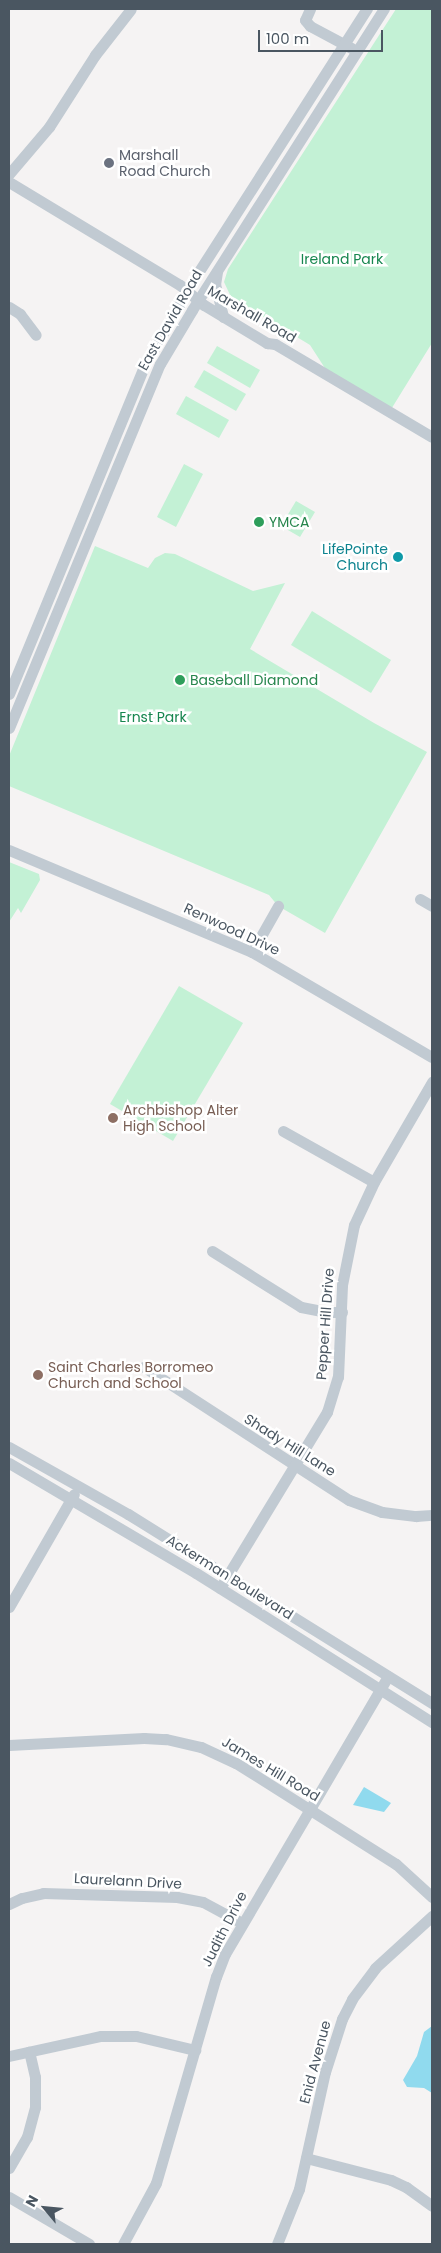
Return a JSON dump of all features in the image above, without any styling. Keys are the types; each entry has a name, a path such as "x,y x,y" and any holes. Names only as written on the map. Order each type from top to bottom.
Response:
{"street":[{"path":"9,174 49,127 95,55 131,9"},
{"path":"310,9 305,20 310,26 357,52"},
{"name":"East David Road","path":"9,694 136,384 156,344 187,291 367,9"},
{"name":"East David Road","path":"9,728 148,390 173,340 384,9"},
{"name":"Marshall Road","path":"9,182 187,291 198,300 267,343 275,344 432,437"},
{"path":"218,268 215,284 223,316"},
{"path":"9,307 20,314 36,335"},
{"path":"46,604 58,610"},
{"name":"Renwood Drive","path":"9,850 252,952 432,1057"},
{"path":"420,899 432,906"},
{"path":"252,952 278,906"},
{"name":"Pepper Hill Drive","path":"220,1588 320,1427 334,1395 340,1367 342,1285 349,1243 362,1205 432,1082"},
{"path":"283,1130 374,1182"},
{"path":"212,1251 301,1307 326,1312 342,1312"},
{"name":"Shady Hill Lane","path":"144,1368 295,1466 365,1507 400,1515 432,1515"},
{"name":"Ackerman Boulevard","path":"9,1447 128,1514 432,1703"},
{"name":"Ackerman Boulevard","path":"9,1463 220,1588 432,1722"},
{"path":"9,1607 78,1486"},
{"name":"Judith Drive","path":"123,2244 156,2183 216,1977 228,1948 388,1676"},
{"name":"James Hill Road","path":"9,1745 144,1738 182,1742 201,1747 236,1762 396,1864 432,1897"},
{"name":"Laurelann Drive","path":"9,1904 22,1898 43,1893 177,1897 202,1902 242,1923"},
{"name":"Enid Avenue","path":"277,2244 290,2216 306,2158 332,2043 352,1999 375,1968 390,1952 432,1916"},
{"path":"9,2056 81,2039 119,2035 156,2040 195,2050"},
{"path":"9,2168 27,2137 35,2107 35,2077 29,2052"},
{"path":"306,2158 391,2180 432,2206"},
{"path":"9,2196 89,2244"}],"green space":[{"name":"Ireland Park","path":"396,9 432,9 432,343 390,411 330,376 310,345 231,297 224,282 228,269"},
{"path":"217,346 260,370 250,388 207,363"},
{"path":"204,370 246,394 236,411 194,387"},
{"path":"186,396 229,420 219,438 176,414"},
{"path":"184,464 203,474 176,527 157,517"},
{"path":"296,501 315,512 300,537 281,526"},
{"name":"Ernst Park","path":"95,546 148,568 155,558 165,553 175,554 253,591 285,583 250,649 374,723 427,752 325,933 278,906 269,895 9,786 9,756"},
{"path":"312,611 391,660 371,693 291,645"},
{"path":"9,862 39,874 40,880 21,913 18,908 9,922"},
{"path":"179,986 243,1023 173,1141 110,1104"}],"water":[{"path":"364,1787 391,1803 384,1812 353,1805"},
{"path":"432,2026 432,2093 424,2088 407,2087 403,2080 417,2056 424,2032"}],"place":[{"name":"Marshall Road Church","path":"109,163"},
{"name":"YMCA","path":"259,522"},
{"name":"LifePointe Church","path":"398,557"},
{"name":"Baseball Diamond","path":"180,680"},
{"name":"Archbishop Alter High School","path":"113,1118"},
{"name":"Saint Charles Borromeo Church and School","path":"38,1375"}]}
